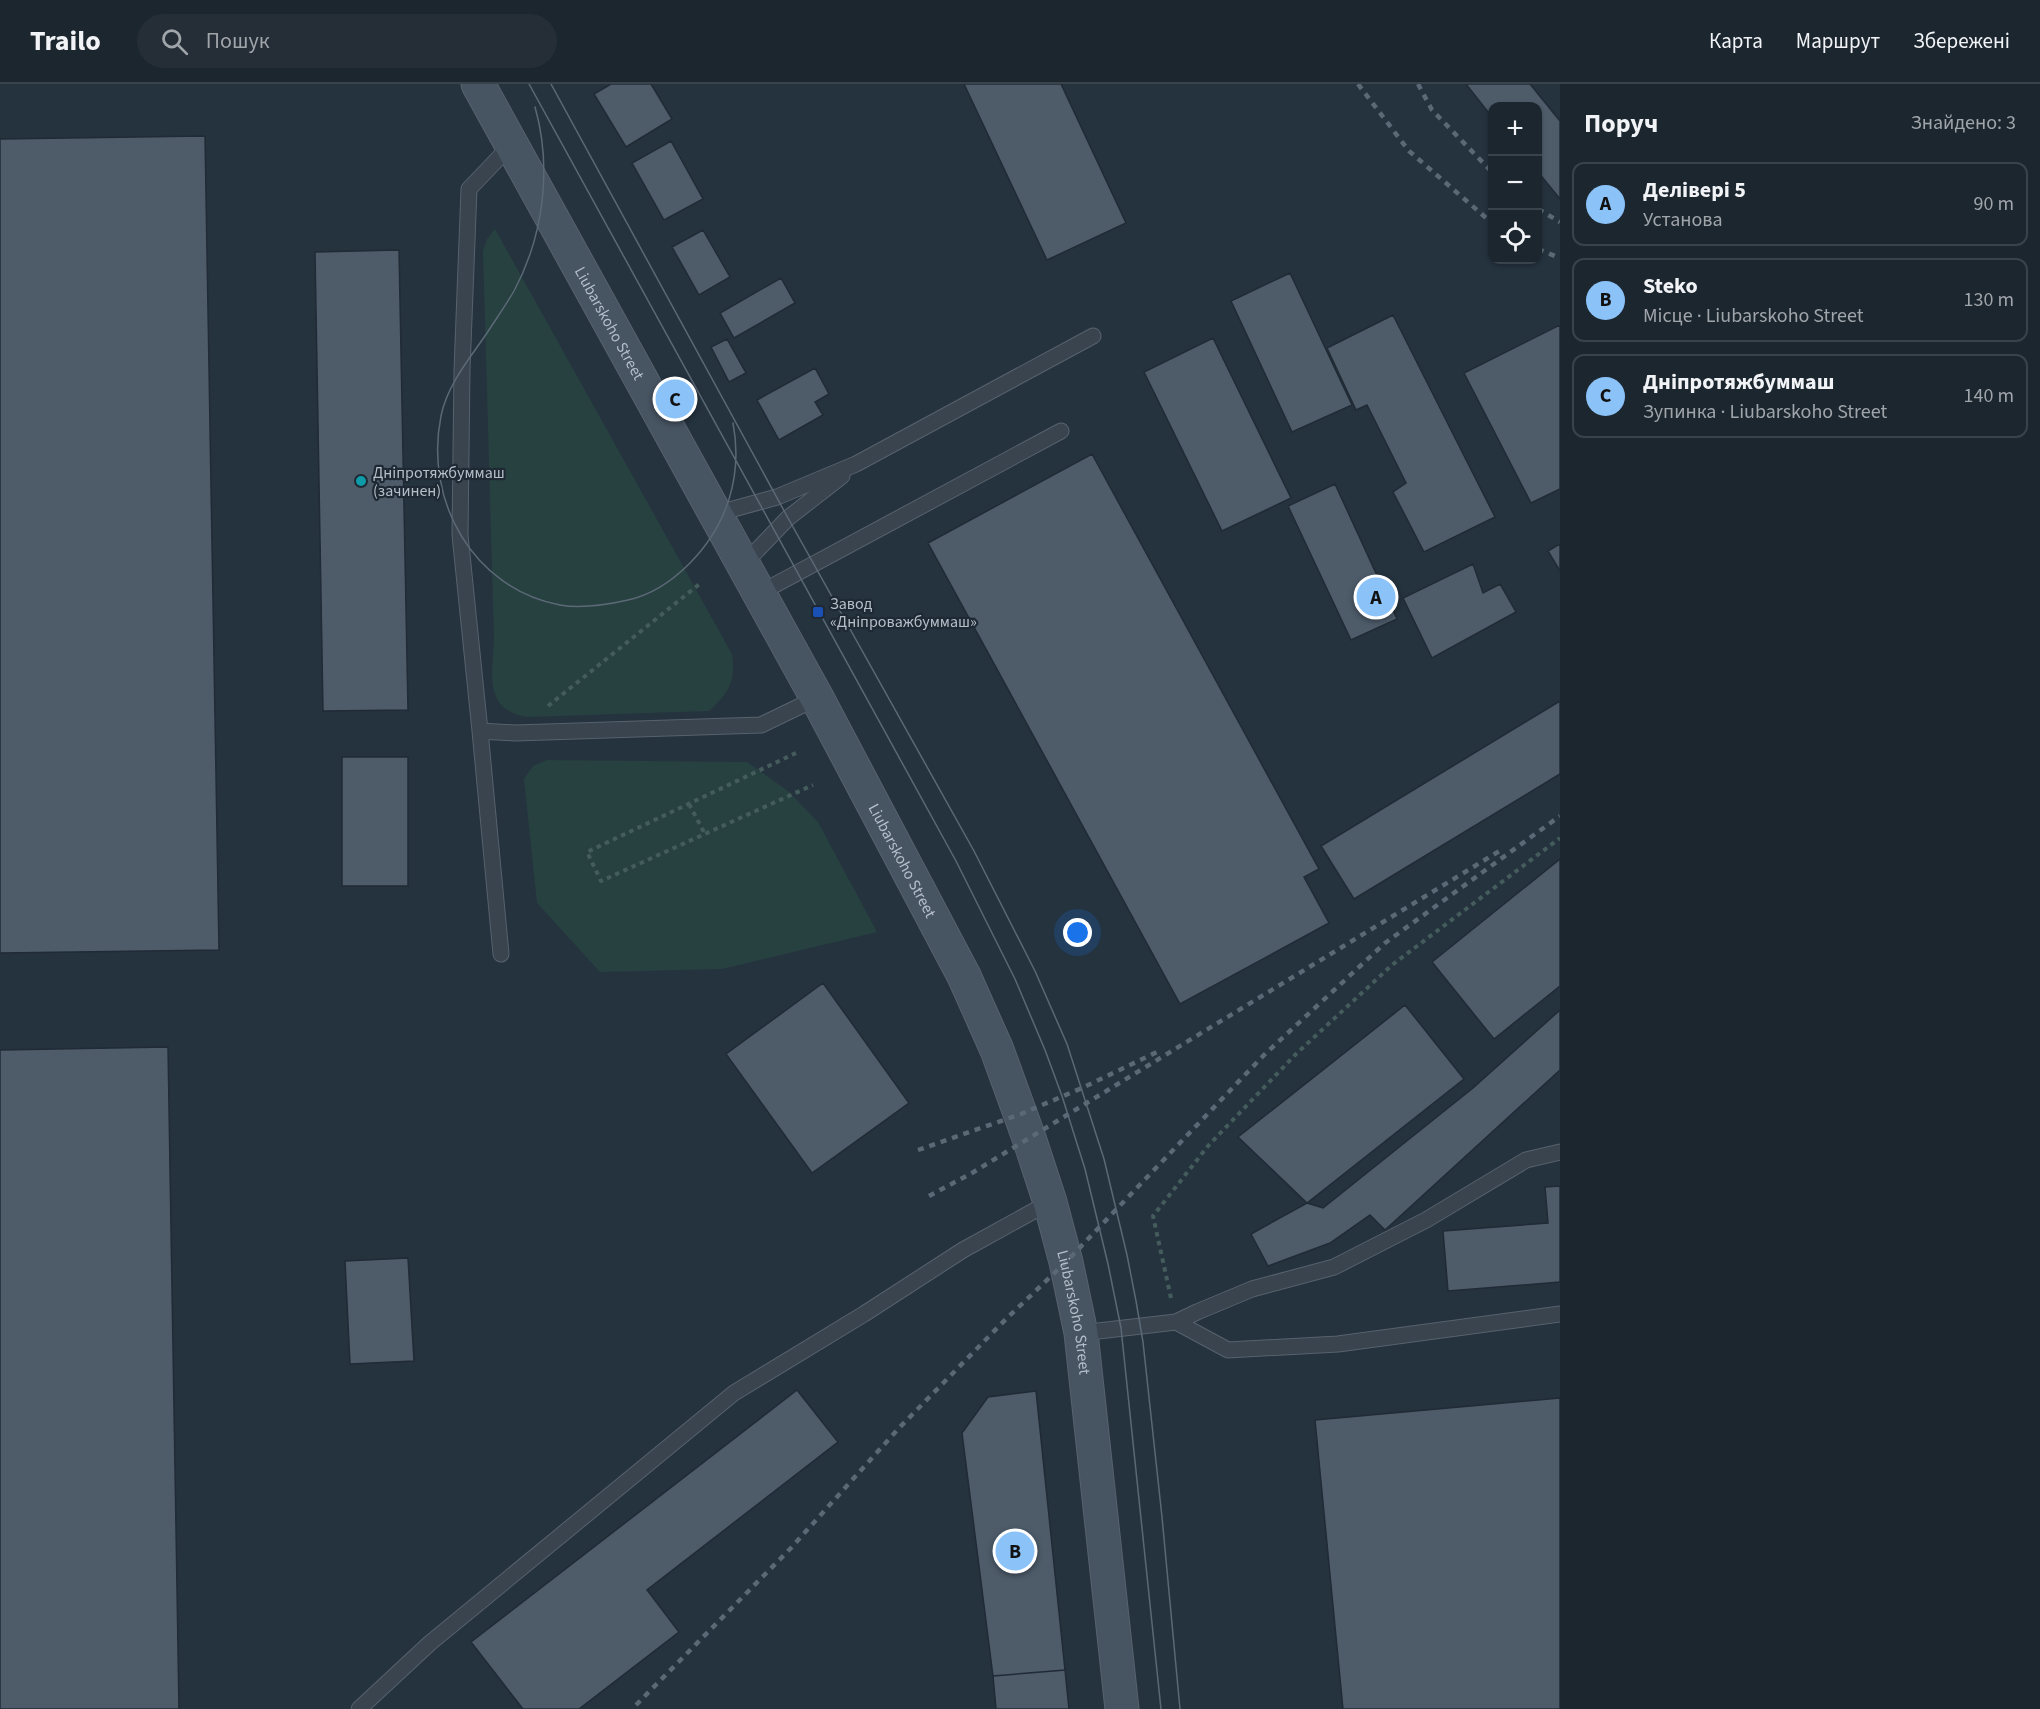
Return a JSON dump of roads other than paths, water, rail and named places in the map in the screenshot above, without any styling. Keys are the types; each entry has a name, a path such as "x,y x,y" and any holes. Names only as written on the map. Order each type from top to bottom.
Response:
{"main road":[{"name":"Liubarskoho Street","path":"478,84 742,566 817,698 964,976 1001,1061 1050,1202 1081,1333 1122,1709"}],"lane":[{"path":"501,954 460,535 462,370 469,189 511,145"},
{"path":"715,514 777,496 856,465 1094,336"},
{"path":"758,594 1061,431"},
{"path":"742,566 788,518 856,465"},
{"path":"480,731 514,733 761,725 817,698"},
{"path":"1081,1333 1176,1322 1252,1289 1334,1267 1426,1220 1526,1160 1560,1152"},
{"path":"359,1709 430,1643 734,1393 864,1314 963,1250 1050,1202"},
{"path":"1176,1322 1228,1350 1338,1344 1560,1314"}],"tram line":[{"path":"529,84 956,861 1015,979 1045,1050 1085,1169 1121,1328 1161,1709"},
{"path":"551,84 788,518 974,851 1035,971 1067,1044 1104,1159 1127,1255 1143,1342 1180,1709"},
{"path":"535,107 543,153 544,177 538,224 532,247 514,291 448,393 441,416 438,448 440,479 448,508 461,536 479,560 502,580 529,595 560,605 594,606 645,595 668,582 689,564 702,549 722,517 729,499 736,462 733,423"}],"railway":[{"path":"1358,84 1409,151 1488,220"},
{"path":"1418,84 1432,110 1488,168"},
{"path":"1540,210 1560,222"},
{"path":"1542,251 1560,258"},
{"path":"636,1705 790,1549 899,1428 1006,1319 1066,1262 1264,1055 1385,943 1560,816"},
{"path":"929,1196 972,1173 1501,850"},
{"path":"918,1150 1021,1114 1157,1052"}],"place":[{"name":"Дніпротяжбуммаш","path":"675,399"},
{"name":"Дніпротяжбуммаш (зачинен)","path":"361,481"},
{"name":"Делівері 5","path":"1376,597"},
{"name":"Завод «Дніпроважбуммаш»","path":"818,612"},
{"name":"Steko","path":"1015,1551"}]}
